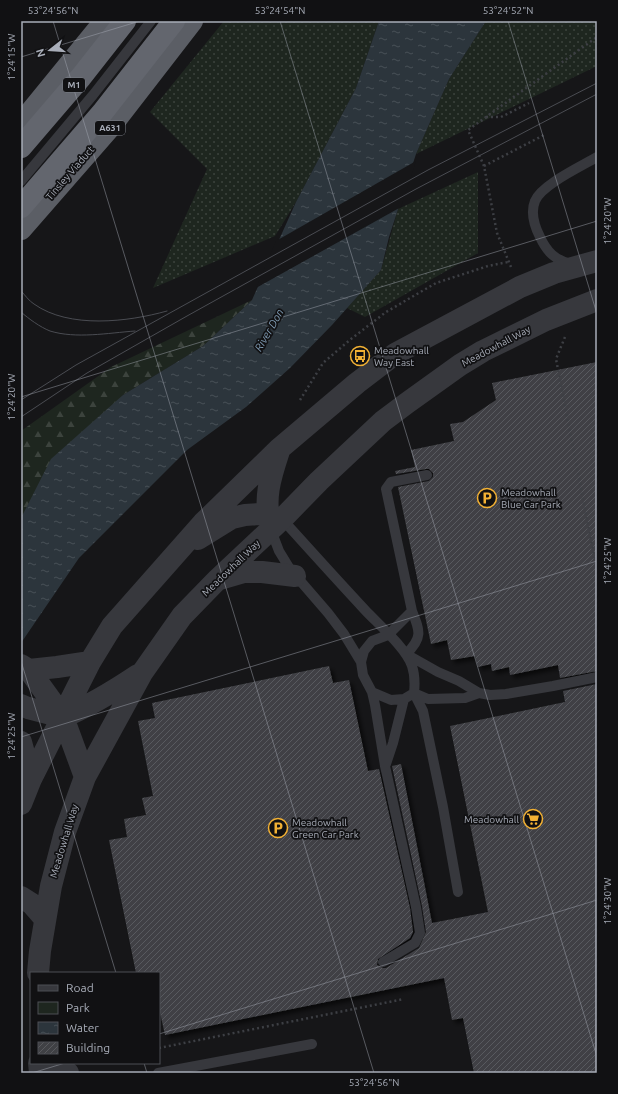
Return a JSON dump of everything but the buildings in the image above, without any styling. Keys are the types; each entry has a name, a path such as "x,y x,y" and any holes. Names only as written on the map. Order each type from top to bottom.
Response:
{"highway":[{"path":"21,124 105,21"},
{"name":"M1","path":"21,148 81,77 125,21"},
{"name":"Tinsley Viaduct","path":"21,207 102,113 174,21"},
{"name":"Tinsley Viaduct","path":"21,229 110,127 192,21"}],"street":[{"path":"21,804 31,779 90,662 112,626 203,523 279,449 357,383 396,354 520,287 554,273 592,262"},
{"name":"Meadowhall Way","path":"38,972 40,951 51,886 65,832 85,777 142,673 182,616 274,521 383,421 429,386 483,351 558,315 597,300"},
{"path":"274,521 268,485 279,449"},
{"path":"181,548 212,532 232,518 259,514 274,521"},
{"path":"218,579 244,572 262,572 295,576"},
{"path":"25,667 57,668 90,662"},
{"path":"25,667 62,717 85,777"},
{"path":"21,705 62,717 101,699 142,673"},
{"path":"21,742 31,779"},
{"path":"21,897 32,904 45,919"},
{"path":"56,1064 68,1073"}],"lane":[{"path":"21,180 94,95 151,21"},
{"path":"592,262 572,264 563,262 554,257 540,238 535,226 533,214 535,201 541,192 551,184 597,157"},
{"path":"406,654 415,645 419,634 417,622 412,610 386,489 391,482 427,475"},
{"path":"274,521 279,551 295,576 328,612 344,634 361,662 363,675 372,692 385,766 416,907 420,932 415,942 383,962"},
{"path":"274,521 318,560 406,654 412,666 415,679 414,693 423,710 443,807 458,892"},
{"path":"361,662 364,651 372,642 388,635 412,610"},
{"path":"406,654 479,693 490,695 506,694 597,677"},
{"path":"372,692 391,700 404,699 414,693"},
{"path":"414,693 428,699 465,698 479,693"},
{"path":"385,766 393,743 404,699"},
{"path":"158,1073 312,1044"}],"path":[{"path":"520,287 508,262 497,233 484,166 468,130 597,37"},
{"path":"486,117 500,117 529,103"},
{"path":"484,166 544,135"},
{"path":"558,315 566,333 556,359 597,571"},
{"path":"160,1048 404,999"}],"green space":[{"path":"224,21 379,21 356,88 296,202 275,236 153,288 207,169 150,112"},
{"path":"486,21 597,21 597,66 416,154 449,79"},
{"path":"478,172 478,253 365,317 347,308 381,270 398,209"},
{"path":"252,300 203,346 123,395 21,518 21,431 111,367"}],"water":[{"name":"River Don","path":"379,21 486,21 449,79 416,154 389,237 381,270 332,325 290,368 246,407 187,450 79,558 21,643 21,518 51,459 123,395 203,346 252,300 296,202 356,88"}],"pier":[{"path":"416,161 401,207 256,288 276,241"}],"tram line":[{"path":"21,400 76,365 428,170 597,83"},
{"path":"21,417 87,373 187,316 416,189 597,94"},
{"path":"21,291 32,303 48,312 81,320 117,320 152,315 167,311"},
{"path":"21,312 31,320 50,331 70,335 92,335 135,331"}],"place":[{"name":"Meadowhall Way East","path":"360,356"},
{"name":"Meadowhall Blue Car Park","path":"487,498"},
{"name":"Meadowhall","path":"533,819"},
{"name":"Meadowhall Green Car Park","path":"278,828"}]}
